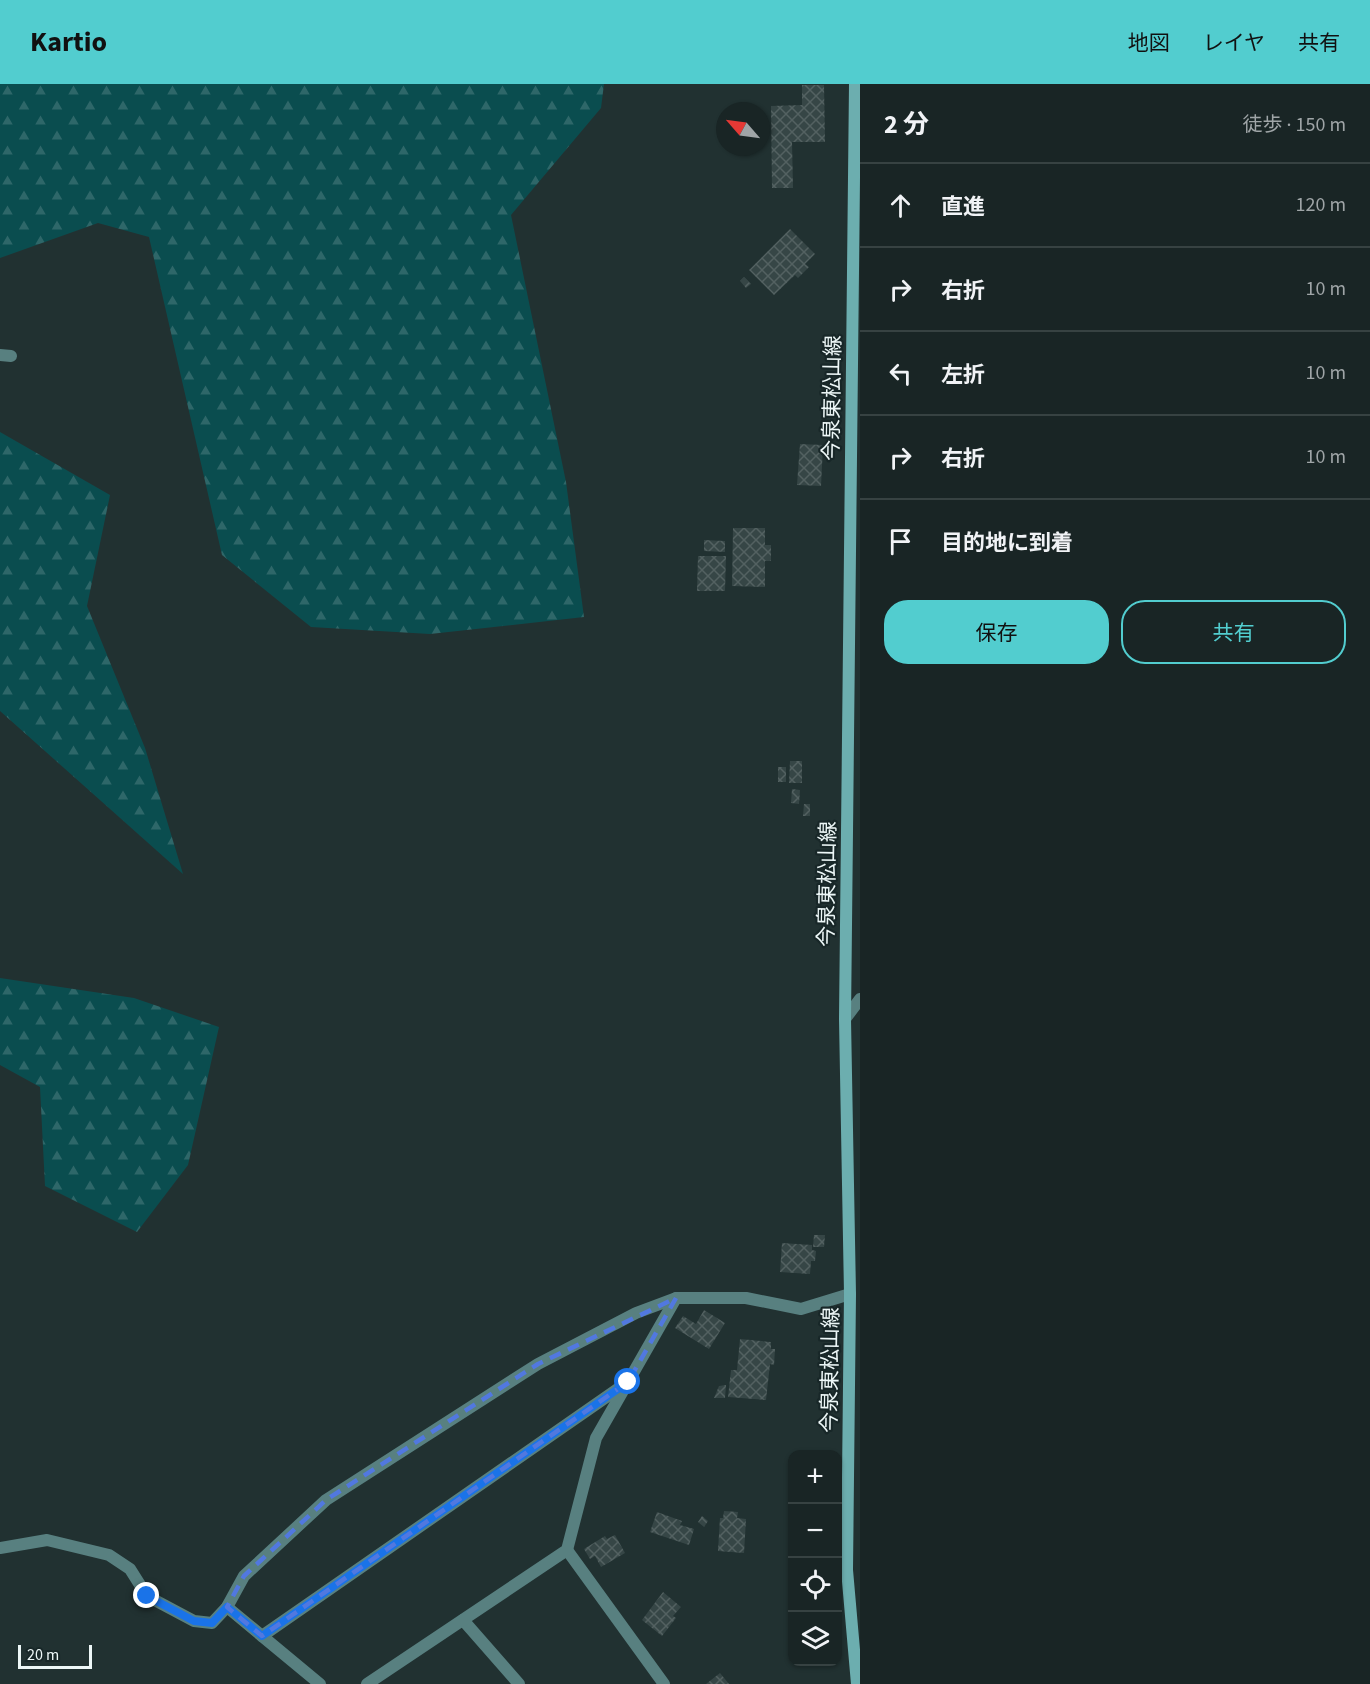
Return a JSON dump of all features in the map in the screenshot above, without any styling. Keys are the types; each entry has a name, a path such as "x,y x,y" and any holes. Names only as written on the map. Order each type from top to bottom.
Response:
{"main road":[{"name":"今泉東松山線","path":"855,84 845,1019 850,1294 847,1570 857,1684"}],"street":[{"path":"845,1019 860,999"},
{"path":"0,1548 47,1540 109,1555 130,1569 147,1596 194,1621 212,1623 227,1607 244,1576 326,1500 538,1364 636,1313 676,1298 746,1298 801,1309 850,1294"},
{"path":"367,1684 567,1550 597,1438 676,1298"},
{"path":"262,1636 628,1382"},
{"path":"567,1550 664,1684"},
{"path":"227,1607 320,1684"},
{"path":"463,1620 519,1684"}],"highlighted area":[{"path":"676,1298 628,1382 262,1636 227,1607 244,1576 326,1500 538,1364"}],"green space":[{"path":"0,84 604,84 601,108 511,215 566,482 584,617 430,634 311,627 222,555 149,237 98,223 0,258"},
{"path":"0,432 110,495 87,606 145,748 183,874 0,711"},
{"path":"0,978 134,998 219,1027 188,1165 137,1232 45,1186 40,1087 0,1065"}],"building":[{"path":"802,85 824,85 825,142 792,142 793,188 772,188 771,106 802,105"},
{"path":"790,229 815,254 805,264 809,267 798,278 795,275 774,295 749,270"},
{"path":"744,277 751,284 746,288 740,281"},
{"path":"800,444 823,445 821,486 797,485"},
{"path":"733,528 765,528 765,545 771,545 771,561 765,561 765,587 732,586"},
{"path":"704,540 725,541 725,552 704,551"},
{"path":"698,556 726,556 725,591 697,591"},
{"path":"790,761 802,761 802,783 789,783"},
{"path":"778,767 786,767 786,782 778,782"},
{"path":"792,789 800,790 799,804 791,803"},
{"path":"804,804 810,804 810,816 803,816"},
{"path":"814,1235 825,1235 824,1247 813,1247"},
{"path":"782,1243 812,1245 812,1250 816,1251 815,1261 811,1261 810,1274 780,1272"},
{"path":"704,1310 725,1323 709,1349 675,1328 683,1316 696,1324"},
{"path":"740,1339 771,1342 771,1349 775,1349 774,1365 770,1364 766,1400 728,1397 731,1370 737,1370"},
{"path":"726,1385 725,1398 714,1398 719,1386"},
{"path":"724,1511 738,1512 737,1518 746,1519 744,1553 718,1551 720,1518 723,1518"},
{"path":"657,1512 682,1521 680,1525 694,1529 689,1545 650,1532"},
{"path":"702,1516 708,1521 704,1527 698,1522"},
{"path":"615,1535 625,1553 601,1567 595,1556 590,1559 584,1549 605,1536 607,1539"},
{"path":"663,1592 681,1607 673,1616 676,1618 662,1636 642,1620"},
{"path":"720,1673 729,1684 706,1684"}],"route":[{"path":"147,1596 194,1621 212,1623 227,1607 262,1636 628,1382"}]}
